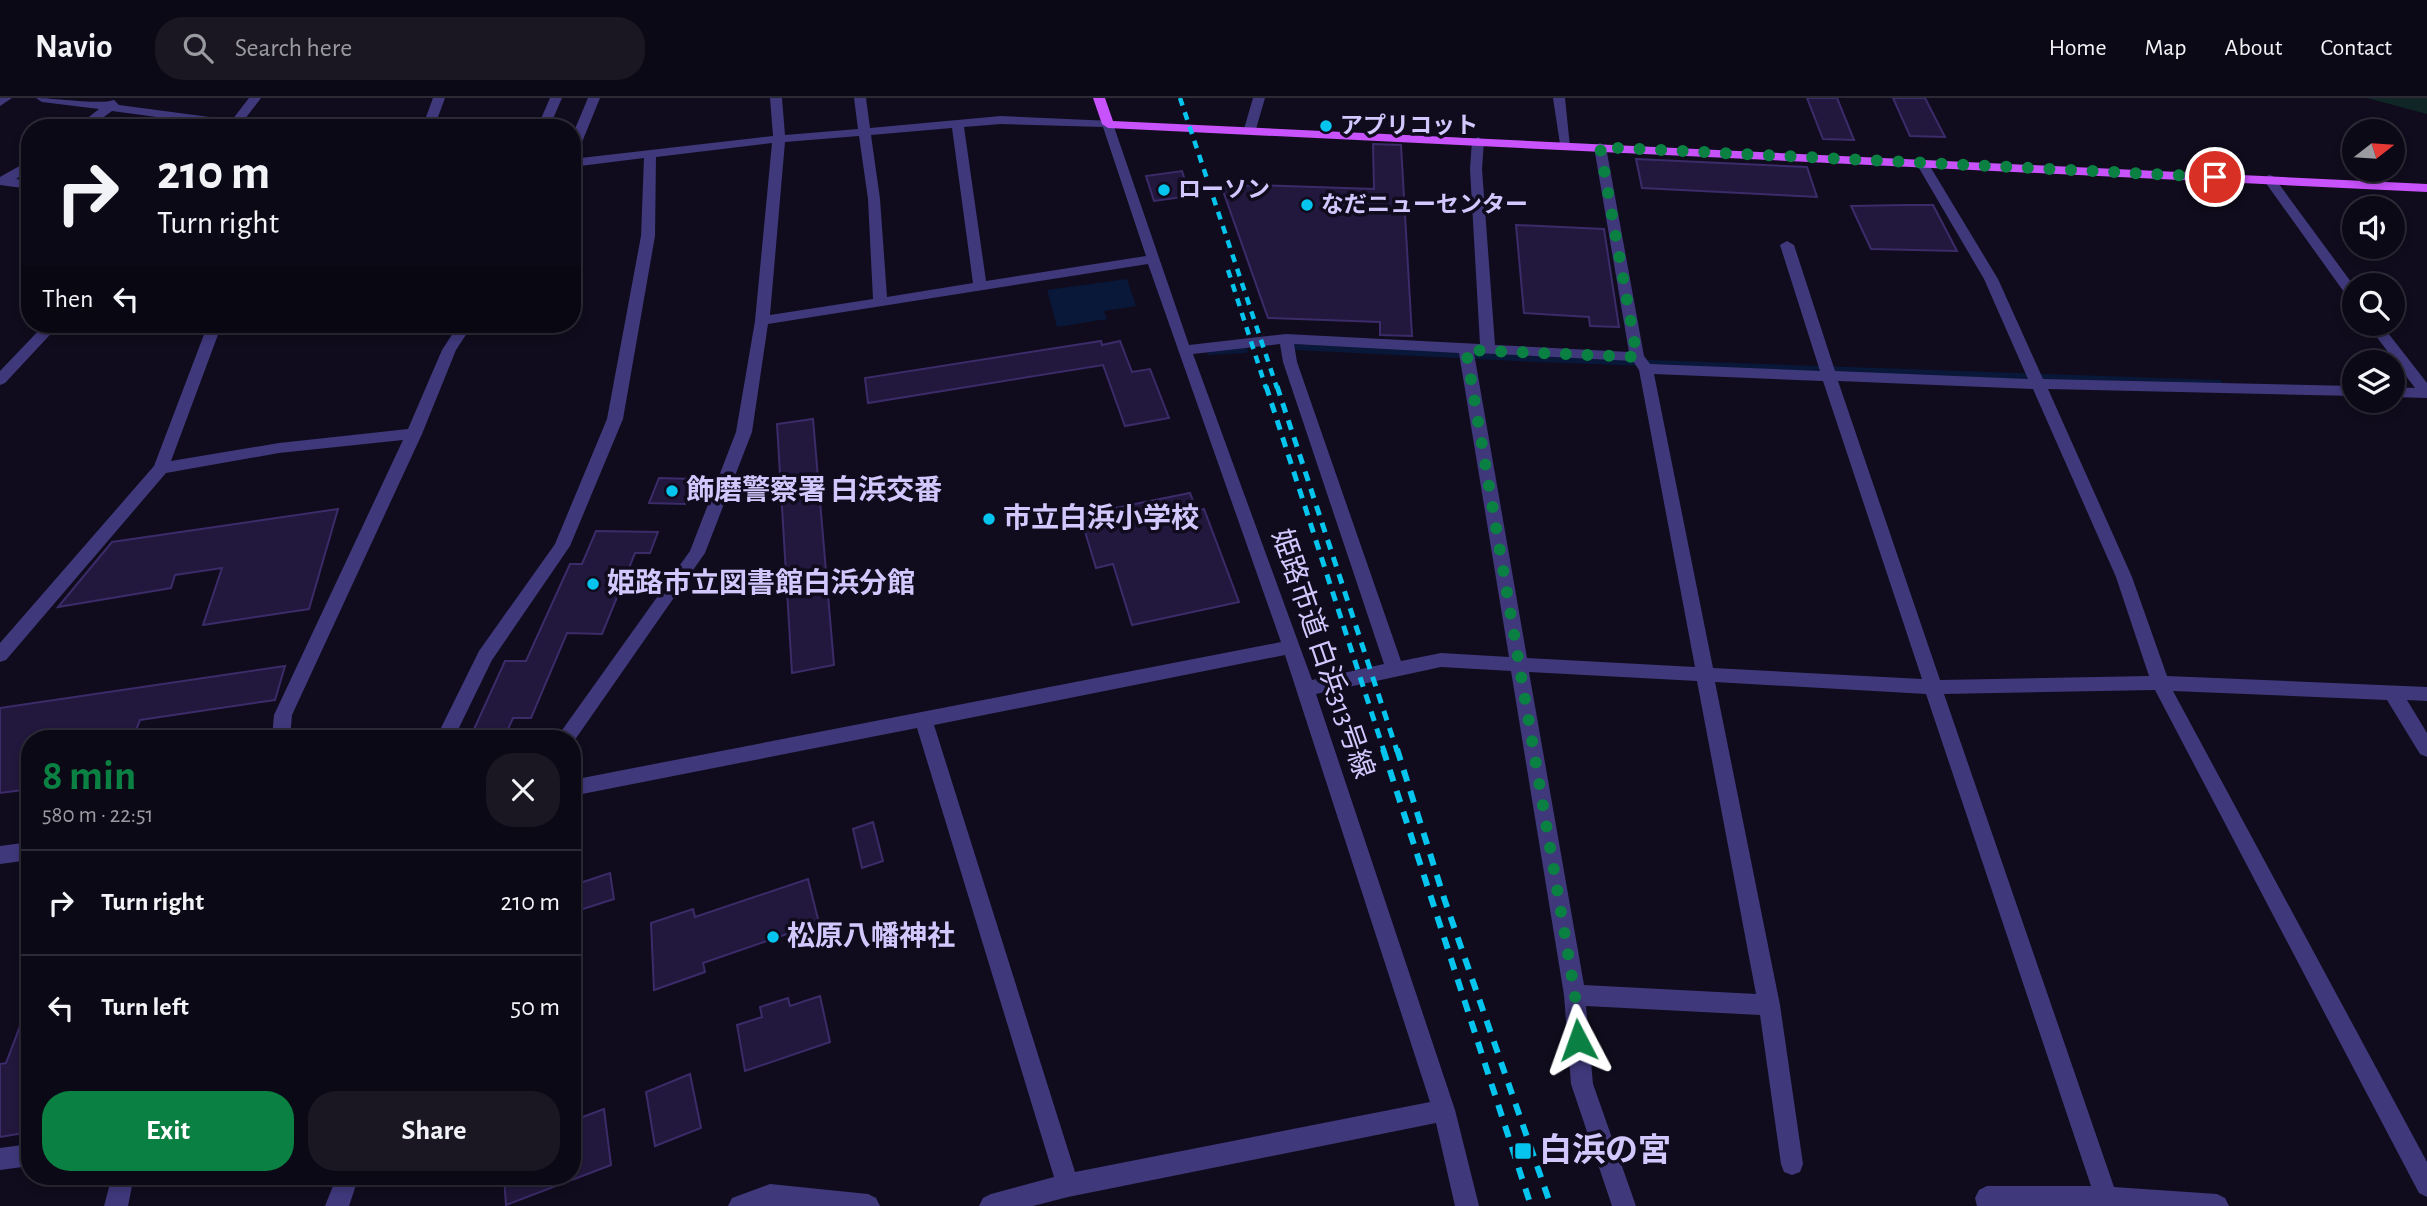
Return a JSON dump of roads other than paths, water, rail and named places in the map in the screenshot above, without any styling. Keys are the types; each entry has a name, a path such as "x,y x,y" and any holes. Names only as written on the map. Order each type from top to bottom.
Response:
{"main road":[{"path":"1099,98 1108,124 1566,144 2427,188"}],"street":[{"path":"0,102 6,98"},
{"path":"42,98 188,119"},
{"path":"93,119 122,98"},
{"path":"239,119 255,98"},
{"path":"431,119 439,98"},
{"path":"547,119 556,98"},
{"path":"581,130 594,98"},
{"path":"573,730 697,552 744,432 762,321 779,139 776,98"},
{"path":"860,98 874,199 880,300"},
{"path":"1250,129 1259,98"},
{"path":"1559,98 1566,144"},
{"path":"581,162 779,139 1001,120 1108,124"},
{"path":"958,124 980,284"},
{"name":"姫路市道 白浜313号線","path":"1108,124 1152,259 1306,689 1444,1110 1467,1206"},
{"path":"1478,141 1476,169 1488,351"},
{"path":"1600,147 1769,1005 1792,1164"},
{"path":"449,730 485,656 562,546 615,418 648,236 650,153"},
{"path":"1922,163 1991,279 2124,577 2160,683 2427,1185"},
{"path":"3,181 21,170"},
{"path":"2269,179 2342,279"},
{"path":"3,181 21,183"},
{"path":"1787,245 1832,376 1856,459 2106,1198"},
{"path":"762,321 980,284 1152,259"},
{"path":"0,380 44,333"},
{"path":"0,655 161,468 212,333"},
{"path":"282,730 283,715 414,434 449,350 460,333"},
{"path":"2383,336 2424,389"},
{"path":"1184,350 1286,339 1832,376 2036,384 2342,391"},
{"path":"1286,339 1290,362 1395,669"},
{"path":"1466,350 1575,995 1582,1084 1624,1206"},
{"path":"2405,391 2424,389"},
{"path":"161,468 279,448 414,434"},
{"path":"581,786 1292,647"},
{"path":"1306,689 1441,660 1934,687 2160,683 2427,694"},
{"path":"2392,692 2427,749"},
{"path":"923,719 1068,1185"},
{"path":"0,855 21,852"},
{"path":"1575,995 1769,1005"},
{"path":"991,1206 1068,1185 1444,1110"},
{"path":"0,1159 21,1156"},
{"path":"116,1206 121,1185"},
{"path":"337,1206 345,1185"},
{"path":"740,1206 770,1196 868,1206"},
{"path":"1989,1206 1987,1198 2106,1198 2217,1206"}],"water":[{"path":"1127,279 1136,306 1104,311 1107,319 1057,327 1047,290"}],"waterway":[{"path":"1295,347 1535,359 2219,383"},
{"path":"1210,352 1245,350"}],"railway":[{"path":"1180,98 1277,388"},
{"path":"1228,270 1266,388"},
{"path":"1266,386 1384,751"},
{"path":"1277,386 1397,751"},
{"path":"1383,749 1531,1206"},
{"path":"1397,749 1445,901 1551,1206"}],"place":[{"name":"アプリコット","path":"1326,126"},
{"name":"ローソン","path":"1164,190"},
{"name":"なだニューセンター","path":"1307,205"},
{"name":"飾磨警察署 白浜交番","path":"672,491"},
{"name":"市立白浜小学校","path":"989,519"},
{"name":"姫路市立図書館白浜分館","path":"593,584"},
{"name":"松原八幡神社","path":"773,937"},
{"name":"白浜の宮","path":"1523,1151"}]}
